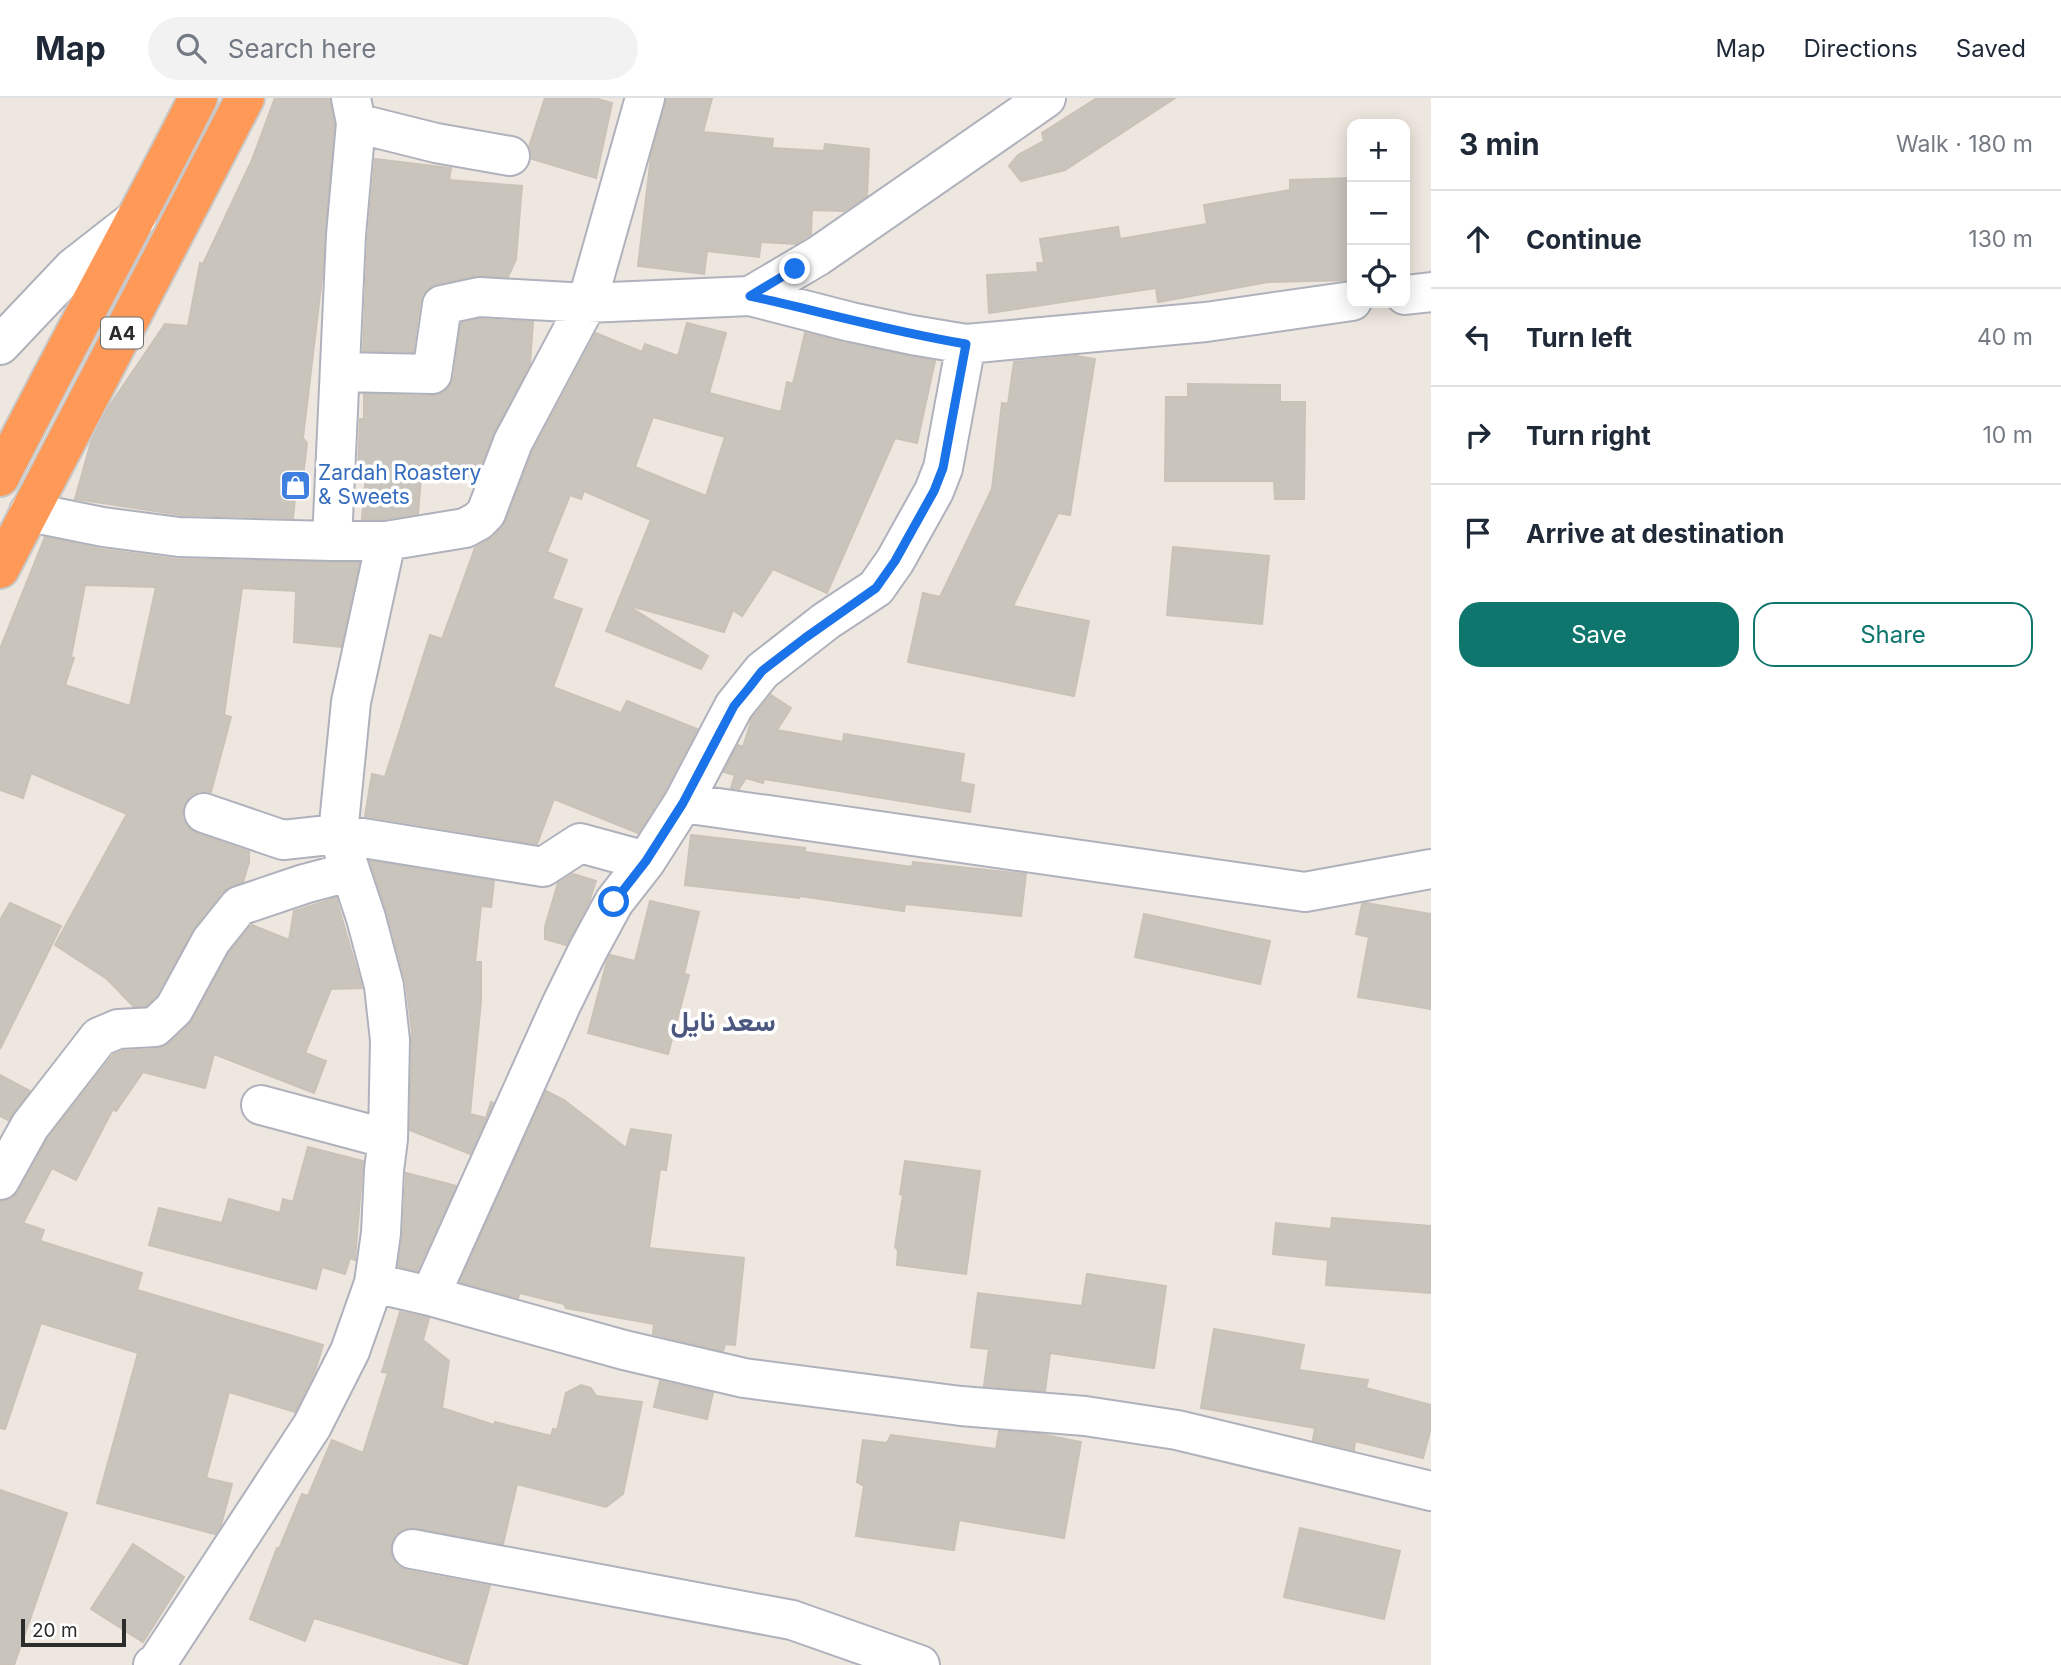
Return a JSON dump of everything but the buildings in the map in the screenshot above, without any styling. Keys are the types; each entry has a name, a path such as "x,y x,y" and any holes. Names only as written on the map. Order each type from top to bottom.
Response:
{"highway":[{"name":"A4","path":"0,477 60,357 137,218 198,98"},
{"name":"A4","path":"0,569 245,98"}],"street":[{"path":"29,512 103,527 179,537 255,541 386,541 465,528 478,521 486,513 513,442 587,303 645,98"},
{"path":"750,296 818,256 1046,98"},
{"path":"332,541 354,110 436,143 510,156"},
{"path":"0,345 73,268 137,218"},
{"path":"1410,294 1431,292"},
{"path":"340,372 432,374 442,305 478,298 587,303 750,296 863,324 966,344 1206,322 1347,302"},
{"path":"430,1296 561,1004 614,902 646,861 683,803 734,706 762,671 826,621 876,588 895,561 934,491 943,468 966,344"},
{"path":"156,1664 312,1426 350,1351 374,1283 381,1233 388,1139 390,1040 384,986 366,918 338,834 351,702 386,541"},
{"path":"683,803 1305,892 1431,869"},
{"path":"204,813 283,840 338,834 543,867 580,843 646,861"},
{"path":"0,1180 30,1126 99,1037 118,1029 155,1027 174,1009 211,941 239,906 349,872"},
{"path":"261,1105 388,1139"},
{"path":"374,1283 624,1350 744,1378 961,1406 1084,1416 1177,1430 1431,1491"},
{"path":"412,1549 792,1620 920,1665"}],"place":[{"name":"Zardah Roastery & Sweets","path":"295,485"}],"district":[{"name":"سعد نايل","path":"723,1021"}],"route":[{"path":"614,902 646,861 683,803 734,706 762,671 826,621 876,588 895,561 934,491 943,468 966,344 850,322 750,296 795,269"}]}
